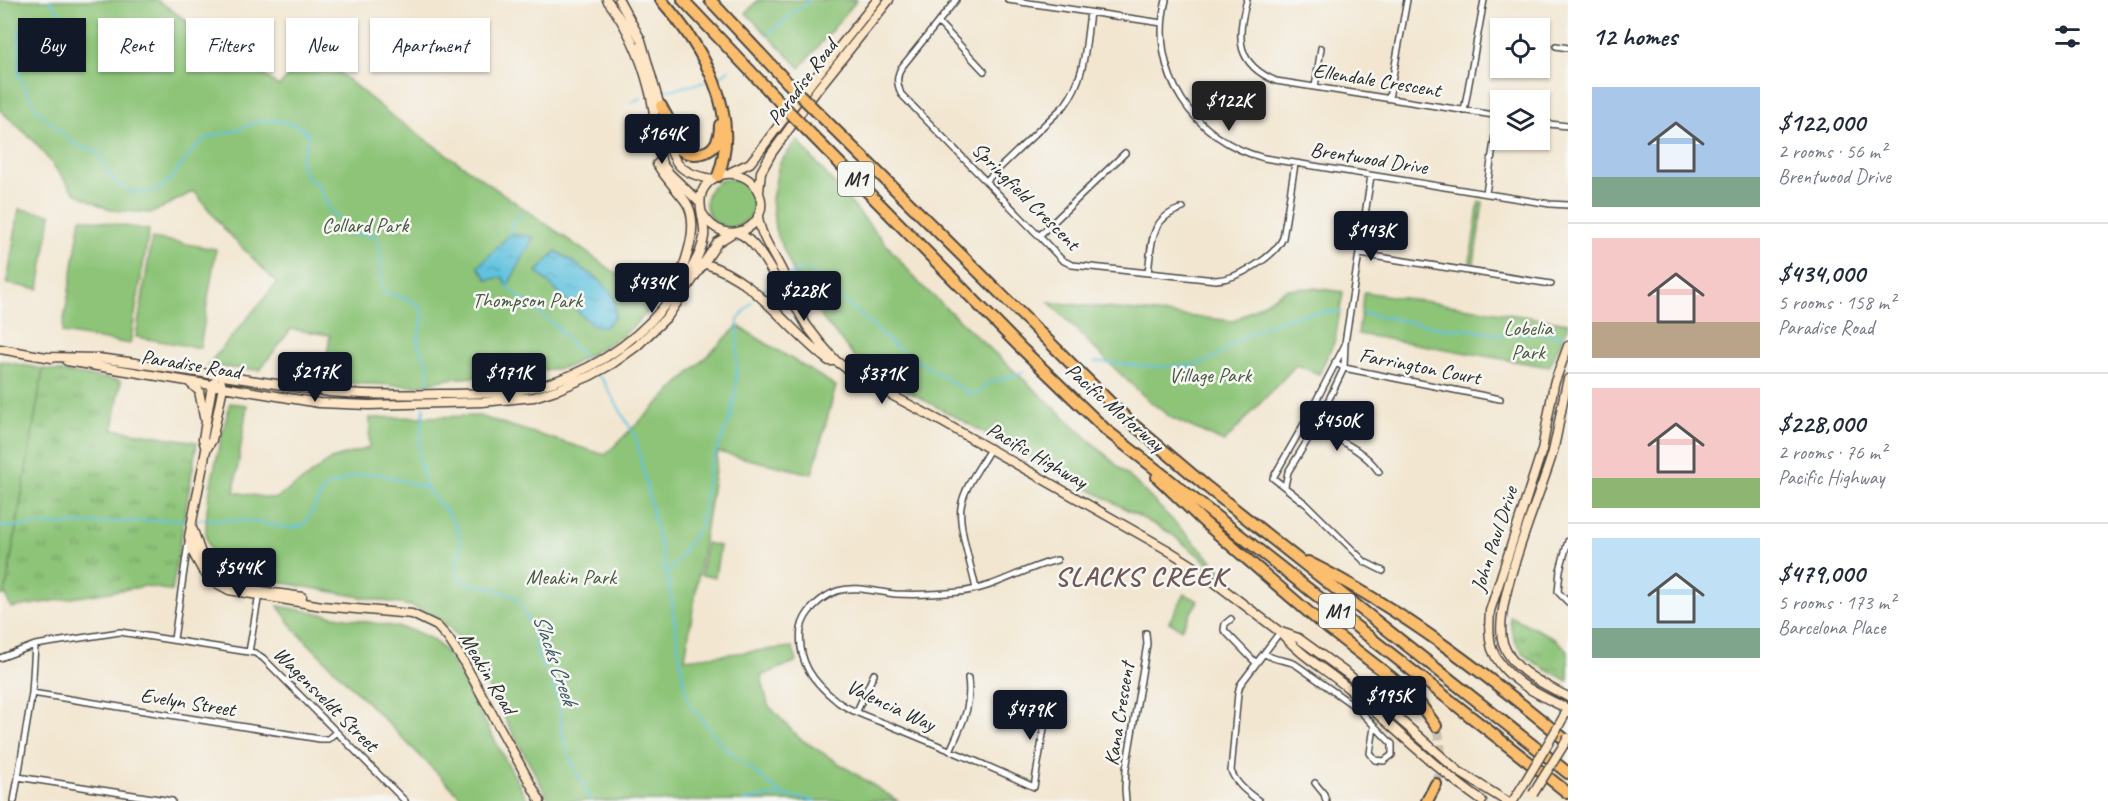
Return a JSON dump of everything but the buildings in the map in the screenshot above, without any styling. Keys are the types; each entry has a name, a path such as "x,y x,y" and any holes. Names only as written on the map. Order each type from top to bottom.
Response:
{"highway":[{"path":"661,0 680,22 698,49 715,84 724,115 726,141 719,176"},
{"name":"Pacific Motorway","path":"683,0 1020,347 1106,430 1568,793"},
{"name":"Pacific Motorway","path":"710,0 787,82 1128,420 1287,551 1568,773"},
{"path":"720,0 787,82"},
{"path":"661,106 676,146 681,151 694,154 707,152 715,144 720,129 720,104"},
{"path":"1106,430 1258,569 1417,700 1436,726"},
{"path":"1287,551 1349,582 1419,627 1568,740"},
{"path":"1427,801 1436,784"}],"main road":[{"path":"607,0 625,26 650,90 662,164 669,174 700,203"},
{"path":"619,0 641,40 661,106 670,152 677,164 686,172 719,176 741,175 759,192 761,200 758,216 746,229 735,233 719,231 708,224 702,213 700,203 704,189 719,176"},
{"name":"Paradise Road","path":"719,176 738,170 750,162 877,0"},
{"name":"Paradise Road","path":"759,192 761,172 771,154 817,90 889,0"},
{"path":"656,126 653,143 657,165 686,201 692,219 688,247 675,291"},
{"name":"Paradise Road","path":"617,356 651,321 675,291 700,251 704,236 702,213"},
{"name":"Pacific Highway","path":"758,216 762,233 786,282 790,297 807,326 836,361 863,380 990,449 1193,566 1280,632 1292,646 1346,686 1446,776 1482,801"},
{"name":"Paradise Road","path":"47,357 98,358 364,395 414,399 508,401 534,397 617,356 663,322 718,242 735,233"},
{"name":"Pacific Highway","path":"735,233 748,238 784,292 790,297"},
{"path":"704,263 730,273 745,283 811,347 829,361 836,361"},
{"name":"John Paul Drive","path":"1568,346 1554,384 1542,450 1490,611 1489,630 1492,648 1502,666 1517,681 1568,709"},
{"name":"Paradise Road","path":"0,349 91,366 319,402 369,405 414,399"},
{"path":"206,450 203,439 212,386 219,376"},
{"path":"190,532 206,450 212,440 223,387 219,376"},
{"name":"John Paul Drive","path":"1568,379 1552,454 1506,597 1501,630 1509,657 1517,665 1568,697"},
{"path":"190,382 199,391 206,426"},
{"name":"Meakin Road","path":"190,532 195,557 203,571 214,582 229,590 334,606 412,614 437,626 462,659 540,801"},
{"name":"Pacific Highway","path":"1280,632 1298,638 1349,675 1458,771 1506,801"},
{"path":"1513,801 1568,709"},
{"path":"1531,797 1568,740"}],"street":[{"name":"Springfield Crescent","path":"956,0 901,68 897,76 897,85 901,94 1038,237 1062,260 1072,265 1216,280 1227,279 1269,256 1278,247 1283,238 1295,164"},
{"path":"1008,0 1162,23"},
{"name":"Brentwood Drive","path":"1166,0 1162,23 1164,57 1174,86 1196,119 1211,134 1249,154 1295,164 1568,205"},
{"name":"Ellendale Crescent","path":"1246,0 1241,19 1240,46 1253,68 1262,75 1276,81 1490,115"},
{"path":"1389,98 1407,0"},
{"path":"1464,111 1484,0"},
{"path":"986,181 1065,105 1074,92 1080,80 1090,13"},
{"path":"938,22 984,71"},
{"path":"1556,46 1568,48"},
{"path":"1315,87 1322,48"},
{"path":"1550,124 1568,126"},
{"path":"1485,193 1493,150"},
{"path":"1038,237 1125,153"},
{"path":"1285,486 1288,472 1315,428 1344,368 1345,343 1371,176"},
{"path":"1148,273 1153,233 1157,225 1173,211 1183,208"},
{"path":"1360,254 1551,284"},
{"path":"1345,343 1305,422 1273,476 1365,562 1383,571"},
{"name":"Farrington Court","path":"1335,362 1344,368 1500,399"},
{"path":"1305,422 1357,450 1371,460 1379,472"},
{"path":"976,590 960,518 961,506 965,494 990,449"},
{"path":"174,639 190,532"},
{"path":"1568,541 1558,592 1568,602"},
{"name":"Valencia Way","path":"1049,699 1034,787 840,703 805,665 800,649 802,625 815,604 827,596 848,589 909,594 976,590 994,585 1039,564 1057,560"},
{"path":"249,652 259,593"},
{"path":"1231,619 1225,624 1224,630 1256,663"},
{"name":"Wagensveldt Street","path":"0,658 35,645 120,632 249,652 263,658 396,796 405,801"},
{"path":"1259,801 1242,789 1231,771 1238,693 1245,677 1280,632"},
{"name":"Kana Crescent","path":"1126,801 1126,769 1147,644 1146,633"},
{"path":"14,801 32,693 35,645"},
{"path":"1264,653 1273,660 1284,660 1295,664 1356,708 1392,744 1392,755 1384,761 1375,760 1370,753 1374,727"},
{"path":"857,711 874,674"},
{"path":"950,751 969,708 968,678"},
{"name":"Evelyn Street","path":"32,693 320,739 328,739 336,732"},
{"path":"18,777 172,801"},
{"path":"1315,783 1324,794 1326,801"}],"green space":[{"name":"Collard Park","path":"0,0 157,0 186,20 186,72 259,72 279,86 293,72 339,72 392,116 623,278 649,311 624,335 568,367 518,374 447,379 417,386 323,382 330,335 291,329 260,370 207,366 277,283 225,230 194,191 152,213 110,210 75,193 34,141 0,110"},
{"path":"758,0 857,0 800,68 746,13"},
{"path":"797,140 920,284 1135,482 1235,584 1170,533 863,367 823,319 795,276 775,229 772,199 779,164"},
{"path":"730,179 747,186 754,203 747,220 730,227 713,220 706,203 713,186"},
{"path":"1479,202 1483,202 1474,263 1470,262"},
{"path":"19,209 51,214 39,289 7,284"},
{"path":"81,218 149,230 130,344 62,333"},
{"path":"152,238 216,249 200,348 136,337"},
{"name":"Village Park","path":"1314,288 1343,292 1335,340 1319,374 1296,365 1224,442 1172,418 1148,400 1049,302 1234,321 1287,289"},
{"name":"Lobelia Park","path":"1364,292 1568,323 1568,327 1549,367 1358,334"},
{"name":"Meakin Park","path":"738,326 836,386 812,474 718,452 685,659 792,647 797,661 761,676 768,705 799,738 898,801 550,801 466,647 443,621 411,606 235,574 219,561 210,549 206,531 209,495 230,403 247,405 234,492 275,499 331,459 369,448 370,418 479,416 605,455"},
{"path":"0,361 43,369 5,594 0,596"},
{"path":"43,369 121,381 113,429 197,442 172,591 146,586 11,608 5,594"},
{"path":"706,543 720,546 715,577 701,575"},
{"path":"1185,594 1198,601 1181,629 1169,622"},
{"path":"278,606 407,629 424,635 438,644 447,653 528,801 465,801 294,629"},
{"path":"1510,616 1552,637 1568,650 1568,681 1527,657 1515,640"}],"water":[{"path":"510,234 534,237 507,287 503,277 488,280 478,267"},
{"path":"556,251 600,280 615,298 615,317 605,327 592,325 537,272"}],"waterway":[{"name":"Slacks Creek","path":"50,0 62,20 52,23 34,18 20,27 19,72 21,80 34,105 41,113 77,145 97,152 111,176 129,191 147,192 158,189 175,174 196,146 206,139 256,122 282,121 300,127 309,135 300,163 307,178 318,184 330,211 337,216 341,232 375,236 380,249 383,291 415,303 423,313 418,342 428,368 426,393"},
{"path":"769,33 810,0"},
{"path":"718,78 729,70"},
{"path":"665,91 706,82"},
{"path":"631,103 641,98"},
{"path":"510,234 512,225 520,213"},
{"path":"789,275 804,269 811,271 895,346 970,394 979,393 986,384 1024,372"},
{"path":"762,291 772,284"},
{"path":"507,285 557,327 588,363"},
{"path":"667,575 701,525 709,468 731,417 736,385 738,320 752,302"},
{"path":"1094,362 1166,367 1194,365 1209,360 1240,339 1276,322 1315,313 1342,312"},
{"path":"1362,313 1448,329 1465,329 1501,335 1523,333 1564,335"},
{"path":"598,375 636,438 671,595 683,679 689,703 723,746 783,795"},
{"name":"Slacks Creek","path":"424,407 420,461 427,489 448,513 459,532 461,550 456,567 459,578 467,584 493,588 514,596 524,610 532,630 538,657 550,675 561,712 561,731 569,756 592,801"},
{"path":"195,519 248,521 292,528 304,525 324,488 351,477 376,473 426,488"},
{"path":"0,527 189,519"},
{"name":"Slacks Creek","path":"744,801 780,796 815,801"}],"tunnel":[{"path":"1436,726 1440,741 1440,755 1436,784"}],"district":[{"name":"SLACKS CREEK","path":"1141,576"}],"park label":[{"name":"Thompson Park","path":"527,300"}]}
